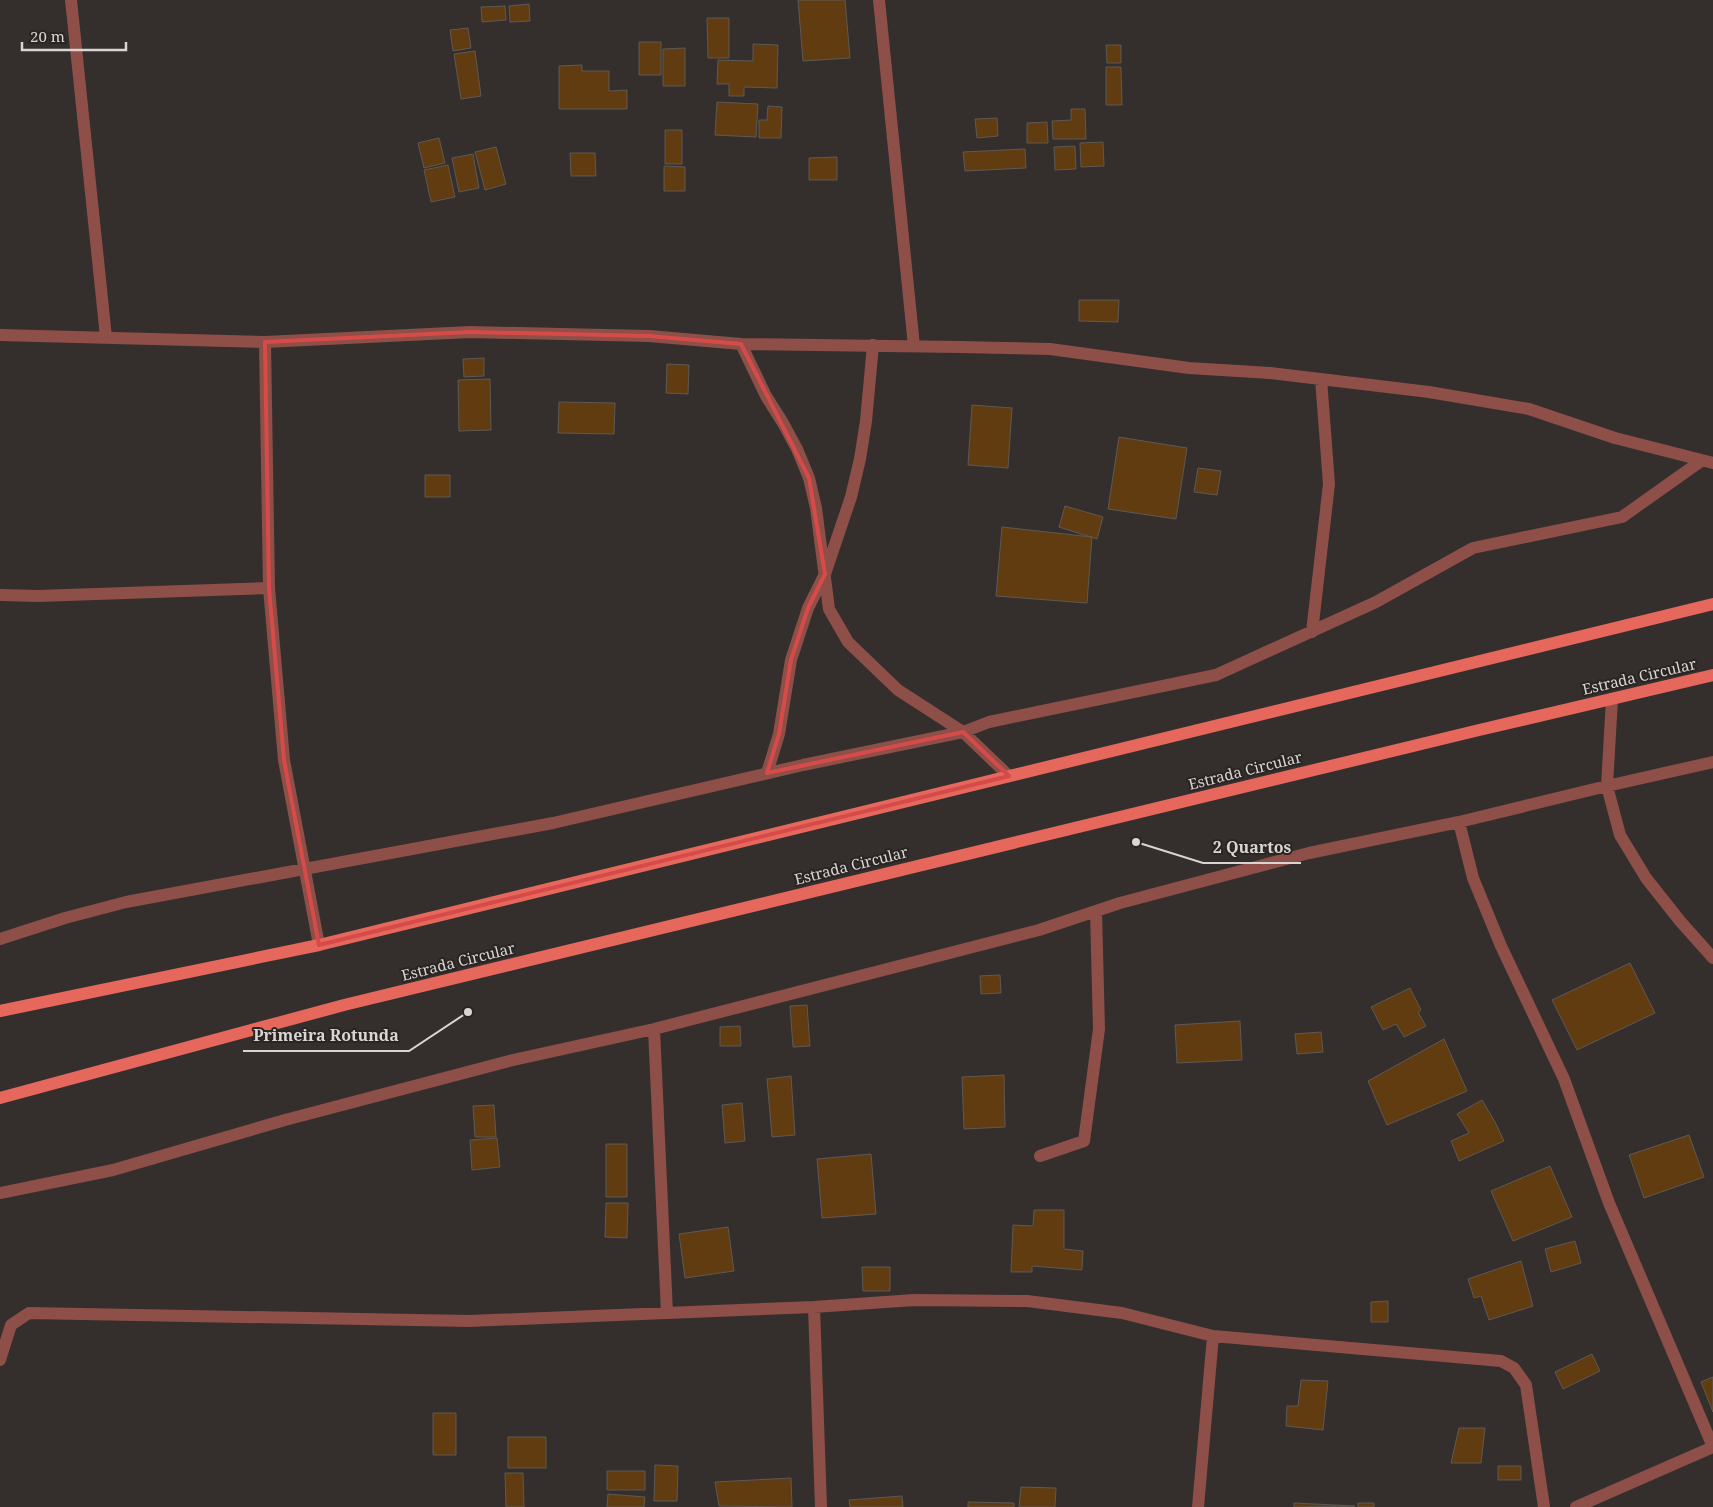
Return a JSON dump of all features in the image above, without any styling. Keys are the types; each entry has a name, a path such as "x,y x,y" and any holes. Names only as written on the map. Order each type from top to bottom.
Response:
{"main road":[{"path":"0,1011 319,945 1713,604"},
{"name":"Estrada Circular","path":"0,1098 344,1005 1713,675"}],"street":[{"path":"71,0 106,337"},
{"path":"882,2 914,346"},
{"path":"0,334 265,342 470,332 649,336 741,344 873,345 1050,350 1189,368 1270,373 1429,392 1529,409 1615,438 1707,462"},
{"path":"265,342 269,588 284,760 319,945"},
{"path":"741,344 766,396 797,449 809,478 816,508 829,609 848,642 898,690 963,732 1009,776"},
{"path":"767,773 779,734 791,660 808,608 825,574 851,497 866,421 873,345"},
{"path":"1312,632 1330,484 1321,379"},
{"path":"0,939 65,918 126,902 552,823 767,773 963,732 988,722 1216,675 1376,602 1473,548 1622,517 1707,462"},
{"path":"0,595 38,596 269,588"},
{"path":"1612,699 1607,786 1620,835 1646,878 1713,958"},
{"path":"0,1193 113,1170 285,1120 509,1061 654,1029 1039,930 1096,911 1309,853 1460,822 1713,762"},
{"path":"1460,822 1473,878 1501,946 1564,1079 1609,1203 1713,1447 1576,1507"},
{"path":"1040,1156 1084,1142 1099,1029 1096,911"},
{"path":"654,1029 667,1313"},
{"path":"0,1360 11,1325 29,1313 469,1322 814,1307 914,1300 1027,1301 1122,1313 1212,1336 1501,1361 1514,1368 1526,1386 1544,1507"},
{"path":"814,1307 821,1507"},
{"path":"1198,1507 1212,1336"}],"highlighted area":[{"path":"470,332 649,336 741,344 809,478 825,574 808,608 791,660 779,734 767,773 963,732 1009,776 319,945 284,760 269,588 265,342"}],"building":[{"path":"798,0 845,0 850,58 803,61"},
{"path":"529,4 530,21 510,22 509,6"},
{"path":"505,6 506,20 482,22 481,7"},
{"path":"707,18 729,18 729,58 708,58"},
{"path":"468,28 471,48 453,51 450,30"},
{"path":"639,42 661,42 661,75 639,75"},
{"path":"753,44 778,45 777,88 744,87 744,96 729,96 729,84 717,84 718,60 753,61"},
{"path":"1106,45 1121,45 1121,63 1107,63"},
{"path":"685,48 685,86 663,86 663,49"},
{"path":"475,51 481,96 461,99 454,54"},
{"path":"582,65 582,71 609,71 609,91 627,90 627,109 559,109 559,66"},
{"path":"1106,67 1121,67 1122,105 1106,105"},
{"path":"717,102 758,104 756,137 715,135"},
{"path":"768,106 782,107 781,138 759,138 759,120 767,120"},
{"path":"1071,109 1085,109 1086,139 1053,139 1052,121 1071,120"},
{"path":"997,118 998,136 977,138 975,119"},
{"path":"1047,122 1048,143 1027,143 1027,123"},
{"path":"665,130 682,130 682,164 665,164"},
{"path":"439,138 445,163 424,168 418,143"},
{"path":"1103,142 1104,166 1081,167 1080,143"},
{"path":"1075,146 1076,169 1055,170 1054,147"},
{"path":"496,147 506,184 485,190 475,152"},
{"path":"1025,149 1026,168 965,171 963,152"},
{"path":"570,153 595,153 596,176 571,176"},
{"path":"473,154 479,188 459,192 452,158"},
{"path":"837,157 837,180 809,180 809,158"},
{"path":"448,165 455,197 431,202 424,170"},
{"path":"664,166 685,167 685,191 664,191"},
{"path":"1079,300 1119,300 1118,322 1079,321"},
{"path":"484,358 484,376 464,377 463,359"},
{"path":"667,364 689,365 688,394 666,393"},
{"path":"490,379 491,430 459,431 458,380"},
{"path":"559,402 615,403 614,434 558,433"},
{"path":"972,405 1012,408 1008,468 968,465"},
{"path":"1119,437 1187,448 1176,519 1108,509"},
{"path":"1198,468 1221,471 1217,495 1194,492"},
{"path":"425,475 450,475 450,497 425,497"},
{"path":"1065,506 1103,517 1097,539 1059,527"},
{"path":"1002,527 1092,537 1087,603 996,596"},
{"path":"1630,963 1655,1013 1577,1050 1552,1000"},
{"path":"1000,975 1001,993 981,994 980,976"},
{"path":"1410,988 1421,1010 1418,1012 1426,1026 1404,1037 1396,1024 1383,1030 1371,1007"},
{"path":"807,1005 810,1046 793,1047 790,1006"},
{"path":"1240,1021 1242,1060 1177,1063 1175,1025"},
{"path":"740,1026 741,1046 720,1046 720,1027"},
{"path":"1321,1032 1323,1052 1297,1054 1295,1034"},
{"path":"1444,1039 1467,1091 1387,1125 1368,1081"},
{"path":"1004,1075 1005,1127 964,1129 962,1077"},
{"path":"791,1076 795,1135 772,1137 767,1079"},
{"path":"1482,1100 1504,1141 1459,1161 1451,1141 1469,1133 1457,1114"},
{"path":"742,1103 745,1141 725,1143 722,1105"},
{"path":"494,1105 496,1137 475,1137 473,1106"},
{"path":"1689,1135 1704,1177 1644,1198 1629,1155"},
{"path":"497,1138 500,1167 472,1170 470,1140"},
{"path":"606,1144 627,1144 627,1197 606,1197"},
{"path":"871,1154 876,1214 822,1218 817,1159"},
{"path":"1550,1166 1572,1217 1513,1241 1491,1191"},
{"path":"606,1203 628,1203 627,1238 605,1237"},
{"path":"1034,1210 1064,1210 1064,1249 1083,1251 1082,1270 1032,1266 1032,1272 1011,1272 1013,1225 1033,1226"},
{"path":"728,1227 734,1271 685,1278 679,1234"},
{"path":"1575,1241 1581,1263 1551,1272 1545,1249"},
{"path":"1521,1261 1533,1306 1489,1320 1481,1296 1474,1298 1468,1279"},
{"path":"862,1267 890,1267 890,1291 863,1291"},
{"path":"1388,1301 1388,1322 1371,1322 1371,1302"},
{"path":"1592,1354 1600,1371 1563,1389 1555,1372"},
{"path":"1713,1377 1713,1412 1701,1382"},
{"path":"1301,1380 1328,1381 1323,1430 1286,1426 1287,1406 1298,1406"},
{"path":"433,1413 456,1413 456,1455 433,1455"},
{"path":"1459,1428 1485,1428 1481,1463 1451,1463"},
{"path":"508,1437 546,1437 546,1468 508,1468"},
{"path":"655,1465 678,1466 677,1501 654,1501"},
{"path":"1498,1466 1521,1466 1521,1480 1498,1480"},
{"path":"607,1471 645,1471 645,1490 607,1490"},
{"path":"505,1473 523,1473 524,1507 506,1507"},
{"path":"791,1478 792,1507 719,1506 715,1482"},
{"path":"1021,1487 1056,1488 1055,1507 1019,1507"},
{"path":"608,1494 645,1497 644,1507 607,1507"},
{"path":"902,1496 903,1507 850,1507 849,1500"},
{"path":"968,1502 1014,1503 1014,1507 968,1507"},
{"path":"1294,1503 1355,1506 1294,1507"},
{"path":"1358,1503 1374,1503 1374,1507 1358,1507"}],"place":[{"name":"2 Quartos","path":"1136,842"},
{"name":"Primeira Rotunda","path":"468,1012"}]}
